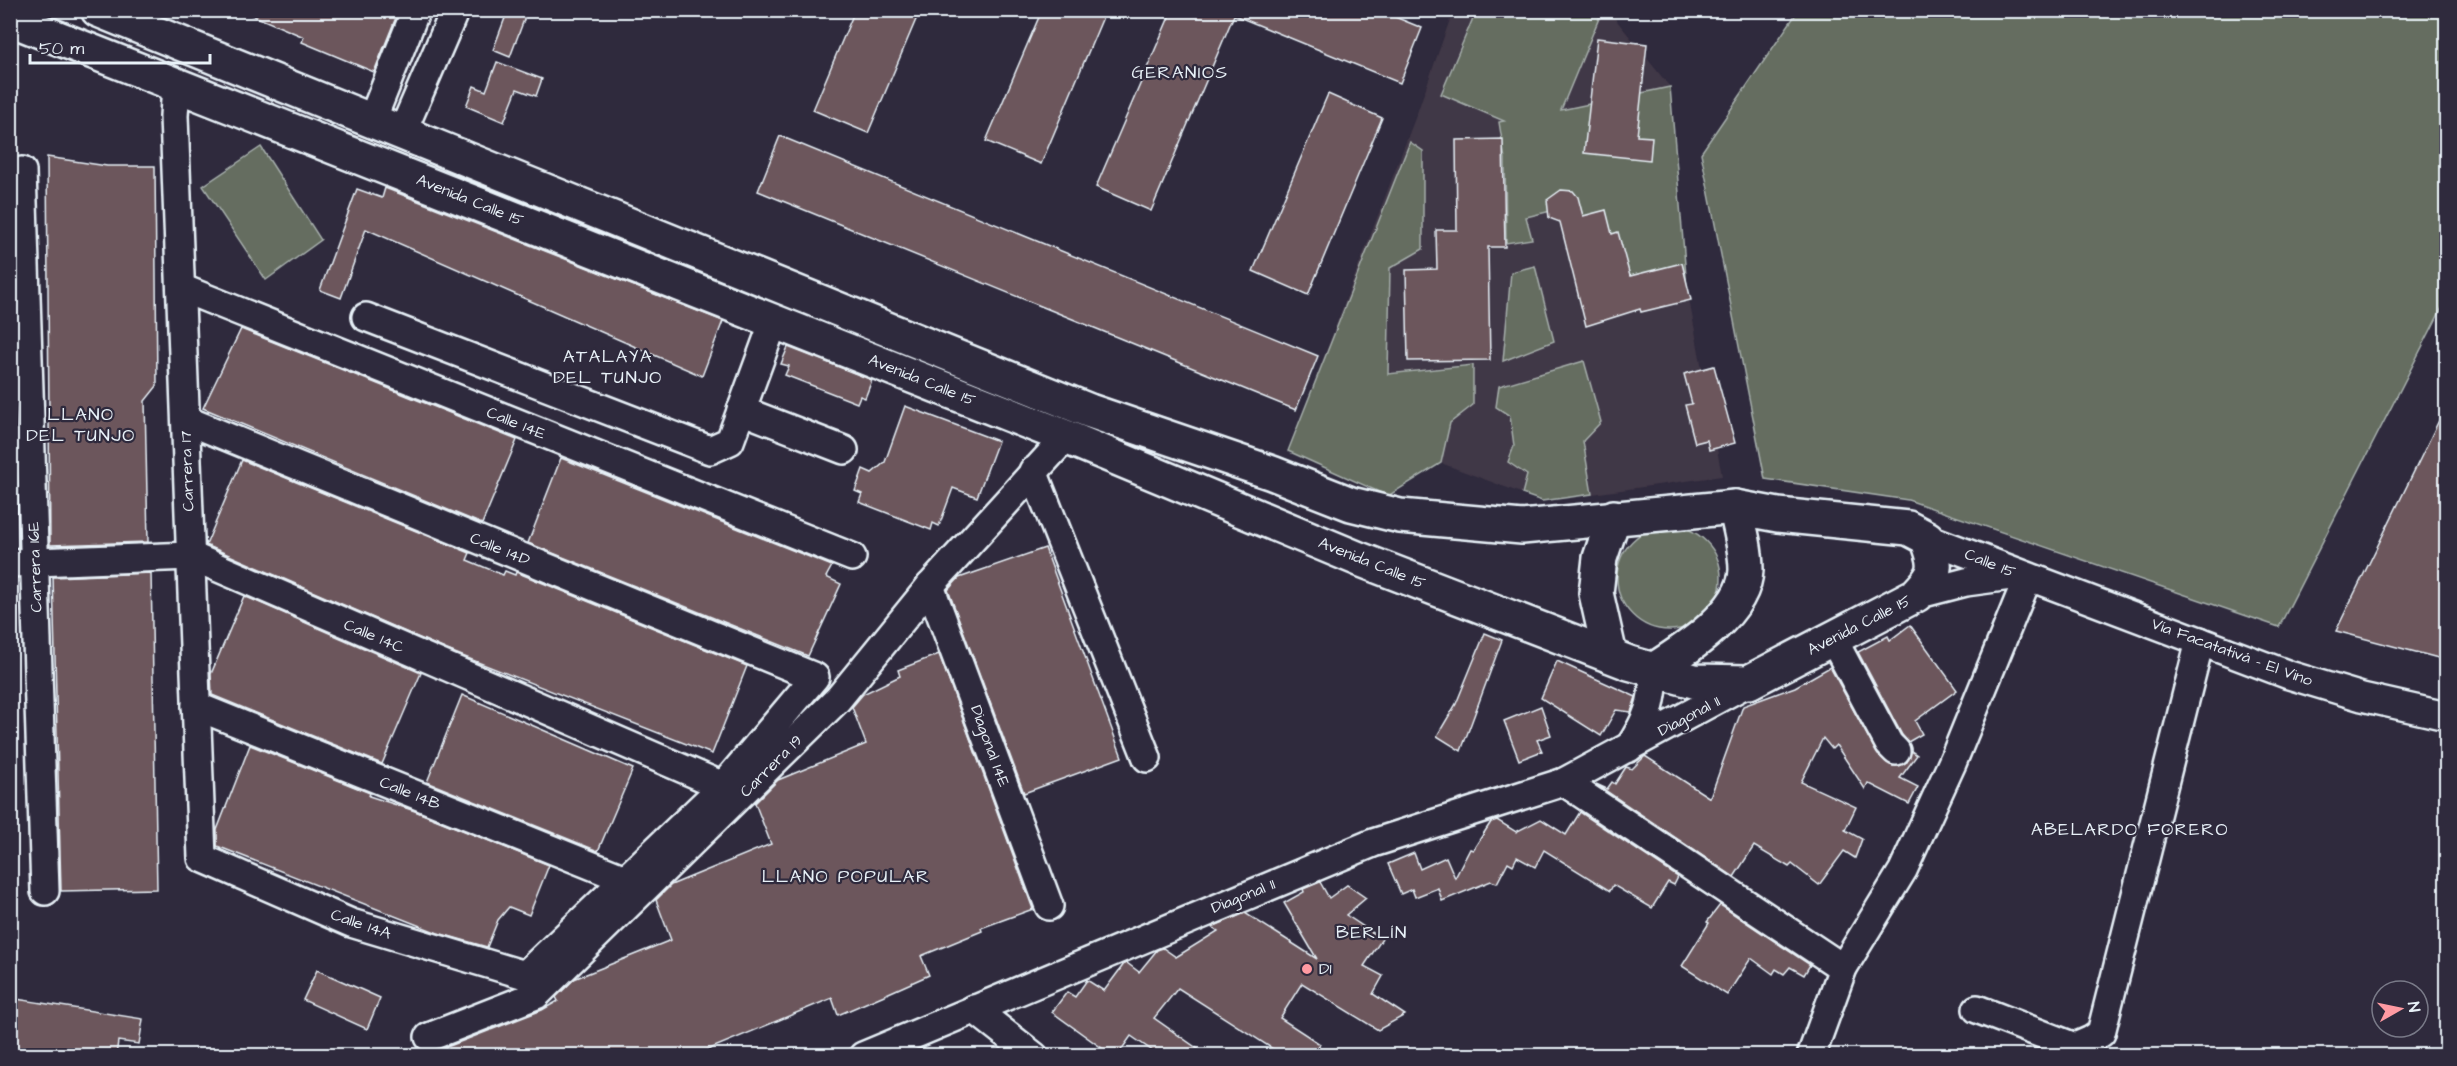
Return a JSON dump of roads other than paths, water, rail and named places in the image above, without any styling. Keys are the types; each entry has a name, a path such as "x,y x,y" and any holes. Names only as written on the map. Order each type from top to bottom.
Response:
{"main road":[{"name":"Avenida Calle 15","path":"10,19 176,85 247,110 1066,437 1359,559 1610,656 1694,681 1749,682 1916,595 1933,578 1936,561 1927,538 1908,528 1778,515 1735,507 1522,527 1400,516 1351,504 1272,473 1090,411 98,10"},
{"path":"176,85 189,46"},
{"path":"1655,669 1705,636 1738,595 1746,572 1735,507"},
{"path":"1610,656 1596,593 1600,558 1614,517"}],"street":[{"path":"372,120 416,10"},
{"path":"402,133 455,10"},
{"name":"Carrera 17","path":"176,85 181,288 202,858"},
{"name":"Carrera 16E","path":"22,171 22,563 45,891"},
{"name":"Calle 14E","path":"181,288 852,557"},
{"path":"366,317 710,450 730,441 774,321"},
{"path":"741,410 844,450"},
{"name":"Calle 14D","path":"186,420 815,677 723,786"},
{"name":"Carrera 19","path":"429,1037 536,995 838,699 930,586 1066,437"},
{"path":"1033,471 1147,758"},
{"name":"Calle 15","path":"1927,538 2025,576"},
{"name":"Calle 14C","path":"22,563 191,556 723,786"},
{"path":"1811,1056 1843,968 1903,870 1953,761 2025,576"},
{"name":"Calle 15","path":"1916,595 1966,582 2025,576"},
{"name":"Vía Facatativá - El Vino","path":"2025,576 2289,675 2362,698 2446,716"},
{"name":"Diagonal 14E","path":"930,586 1050,906"},
{"path":"1832,637 1889,744 1896,751"},
{"path":"1977,1009 2075,1047 2101,1033 2200,641"},
{"name":"Diagonal 11","path":"1628,749 1647,720 1652,700 1655,669"},
{"name":"Diagonal 11","path":"873,1054 974,1009 1373,843 1564,782 1749,682"},
{"name":"Calle 14B","path":"196,706 625,879"},
{"path":"1564,782 1843,968"},
{"path":"625,879 723,786"},
{"name":"Calle 14A","path":"202,858 351,923 525,975 625,879"},
{"path":"974,1009 1034,1056"}],"place":[{"name":"D1","path":"1307,969"}],"district":[{"name":"GERANIOS","path":"1180,72"},
{"name":"ATALAYA DEL TUNJO","path":"608,366"},
{"name":"LLANO DEL TUNJO","path":"81,424"},
{"name":"ABELARDO FORERO","path":"2130,829"},
{"name":"LLANO POPULAR","path":"846,876"},
{"name":"BERLÍN","path":"1372,932"}]}
